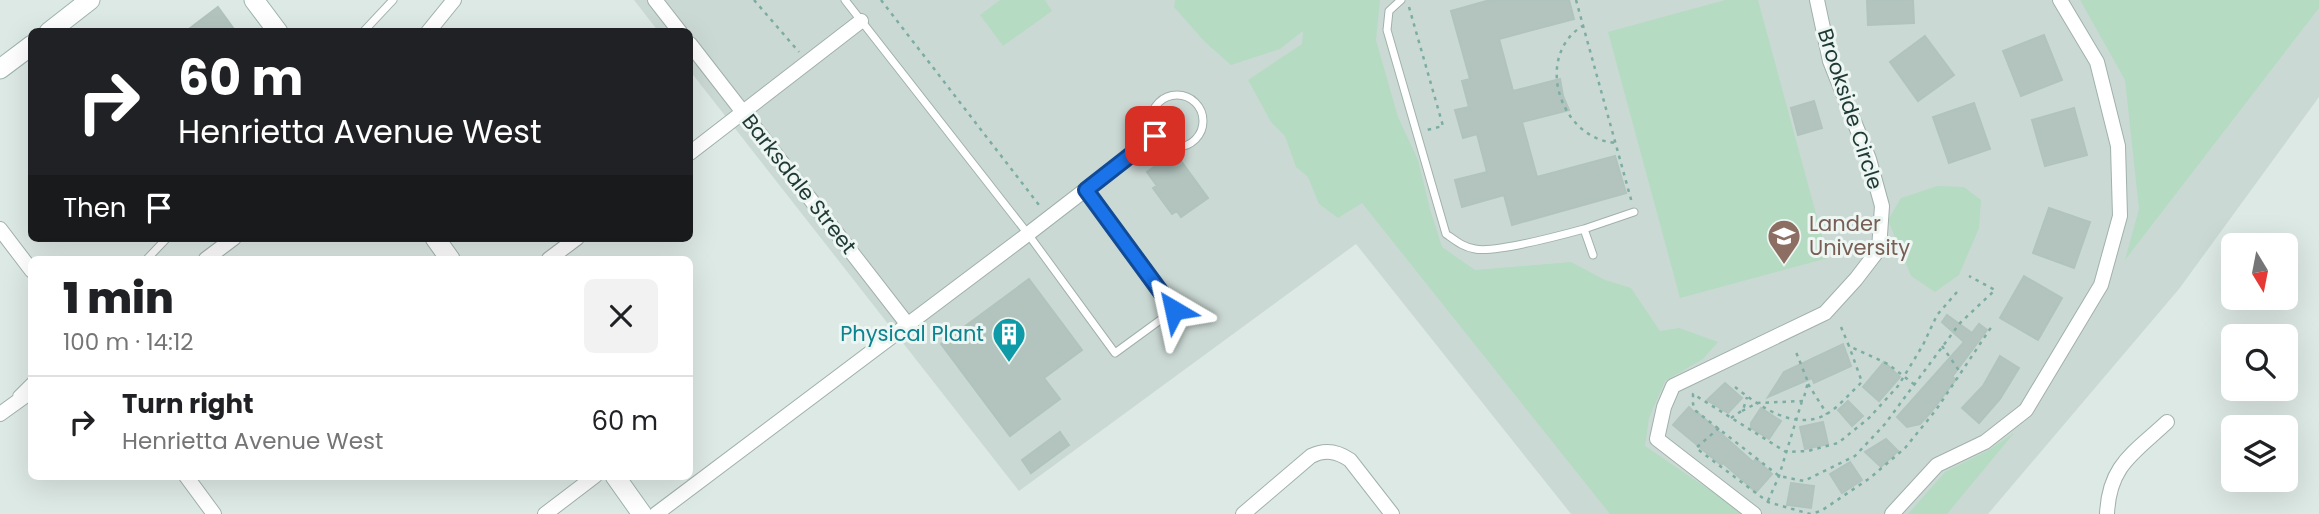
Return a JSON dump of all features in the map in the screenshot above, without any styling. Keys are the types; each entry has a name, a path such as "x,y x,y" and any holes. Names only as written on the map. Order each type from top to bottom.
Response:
{"main road":[{"path":"54,28 90,0"},
{"path":"254,0 275,28"},
{"path":"0,69 28,48"},
{"path":"618,480 642,514"}],"street":[{"path":"431,28 454,0"},
{"path":"655,0 677,28"},
{"name":"Brookside Circle","path":"1754,514 1657,439 1664,407 1673,386 1825,313 1856,279 1878,249 1882,206 1869,159 1830,61 1816,0"},
{"path":"1892,514 1937,465 1985,442 2026,410 2101,285 2119,216 2118,146 2097,62 2060,0"},
{"path":"693,151 861,21"},
{"name":"Barksdale Street","path":"693,48 908,325"},
{"path":"656,514 1155,136"},
{"path":"0,229 28,266"},
{"path":"210,256 229,242"},
{"path":"553,256 572,242"},
{"path":"0,414 28,394"},
{"path":"2107,514 2108,496 2115,472 2168,422"},
{"path":"1242,514 1311,456 1320,451 1328,451 1350,460 1392,514"},
{"path":"189,480 214,514"},
{"path":"545,514 590,480"}],"lane":[{"path":"367,28 393,0"},
{"path":"845,0 1028,234 1115,353 1174,310 1086,190"},
{"path":"1401,0 1389,11 1387,30 1446,234 1461,245 1479,250 1505,247 1584,229 1634,212"},
{"path":"1169,95 1186,95 1199,105 1204,121 1198,137 1185,146 1168,146 1155,136 1150,120 1156,104 1169,95"},
{"path":"1584,229 1593,255"},
{"path":"150,256 163,242"},
{"path":"0,414 28,384"}],"path":[{"path":"754,0 801,55"},
{"path":"881,0 1049,218"},
{"path":"1408,0 1443,126 1416,132"},
{"path":"1576,0 1634,212"},
{"path":"1584,25 1571,32 1564,42 1556,76 1557,88 1564,108 1575,124 1601,142 1616,143"},
{"path":"1957,292 1937,315 1923,345 1898,386 1869,418 1838,443 1808,451 1786,452 1693,394 1696,411 1779,476 1804,481 1855,456 1885,424 1942,346 1977,305 1995,290 1969,276"},
{"path":"1719,428 1696,448 1768,502 1810,514 1821,510 1891,462 1905,448 1936,410 1992,326"},
{"path":"1735,387 1757,403 1795,419 1813,420 1827,414 1862,382 1841,327"},
{"path":"1849,346 1888,363 1915,385"},
{"path":"1942,346 1961,374"},
{"path":"1796,352 1808,383 1827,414"},
{"path":"1768,502 1779,476 1808,383"},
{"path":"1742,411 1747,397"},
{"path":"1730,418 1757,403 1802,401"}],"shaded area":[{"name":"Lander University","path":"634,0 2319,0 2319,97 2179,289 1988,514 1571,514 1356,244 1019,491 693,75 693,28 656,28"}],"green space":[{"path":"1000,0 1045,0 1052,11 1003,46 980,15"},
{"path":"1175,0 1380,0 1376,40 1398,117 1418,160 1442,247 1475,270 1571,262 1605,280 1631,288 1660,331 1679,328 1718,342 1703,359 1665,381 1649,418 1645,446 1745,514 1610,514 1362,203 1338,218 1319,204 1308,177 1296,167 1285,136 1271,122 1248,80 1302,44 1303,31 1280,49 1231,65 1205,42 1174,7"},
{"path":"1725,0 1758,0 1828,258 1680,298 1608,32"},
{"path":"2080,0 2319,0 2319,8 2125,260 2139,209 2125,80"},
{"path":"1937,186 1964,187 1981,200 1979,228 1959,275 1935,292 1911,276 1888,220 1901,198"},
{"path":"2014,433 1947,514 1908,514 1945,472 1987,451"}],"building":[{"path":"1490,0 1569,0 1574,19 1499,39 1513,91 1560,79 1569,110 1522,122 1537,177 1615,156 1626,193 1512,225 1504,195 1462,207 1455,180 1487,172 1477,134 1463,138 1455,110 1469,107 1462,81 1470,79 1451,11"},
{"path":"1867,0 1913,0 1914,23 1868,25"},
{"path":"218,7 233,28 190,28"},
{"path":"2044,35 2062,80 2021,96 2003,51"},
{"path":"1925,36 1954,75 1918,101 1890,62"},
{"path":"1814,101 1822,128 1798,135 1791,108"},
{"path":"1974,103 1990,149 1949,163 1933,117"},
{"path":"2074,108 2087,155 2045,166 2032,120"},
{"path":"1168,157 1171,162 1178,157 1208,198 1181,217 1177,211 1172,214 1153,188 1157,186 1147,172"},
{"path":"2049,208 2090,222 2074,268 2033,253"},
{"path":"2024,276 2062,298 2038,340 2000,318"},
{"name":"Physical Plant","path":"1029,279 1082,350 1044,378 1060,399 1010,436 941,344"},
{"path":"1947,315 1972,333 1979,324 1987,330 1952,377 1956,379 1931,412 1920,424 1907,427 1897,417 1964,342 1942,322"},
{"path":"1843,344 1851,366 1814,383 1812,378 1768,397 1784,372"},
{"path":"2000,356 2019,368 2000,399 1979,423 1962,408 1983,386"},
{"path":"1884,362 1900,377 1879,401 1863,387"},
{"path":"1725,383 1742,398 1728,413 1707,400"},
{"path":"1848,401 1863,416 1852,426 1838,410"},
{"path":"1689,407 1753,462 1756,459 1772,474 1756,492 1673,425"},
{"path":"1761,408 1781,421 1769,439 1751,428 1751,423"},
{"path":"1823,422 1828,444 1805,449 1800,427"},
{"path":"1060,432 1069,445 1031,473 1022,460"},
{"path":"1886,439 1898,451 1881,467 1865,452"},
{"path":"1850,462 1862,480 1842,493 1830,474"},
{"path":"1791,483 1814,486 1811,508 1787,505"}],"place":[{"name":"Lander University","path":"1784,266"},
{"name":"Physical Plant","path":"1009,364"}],"route":[{"path":"1155,136 1086,190 1174,310"}]}
